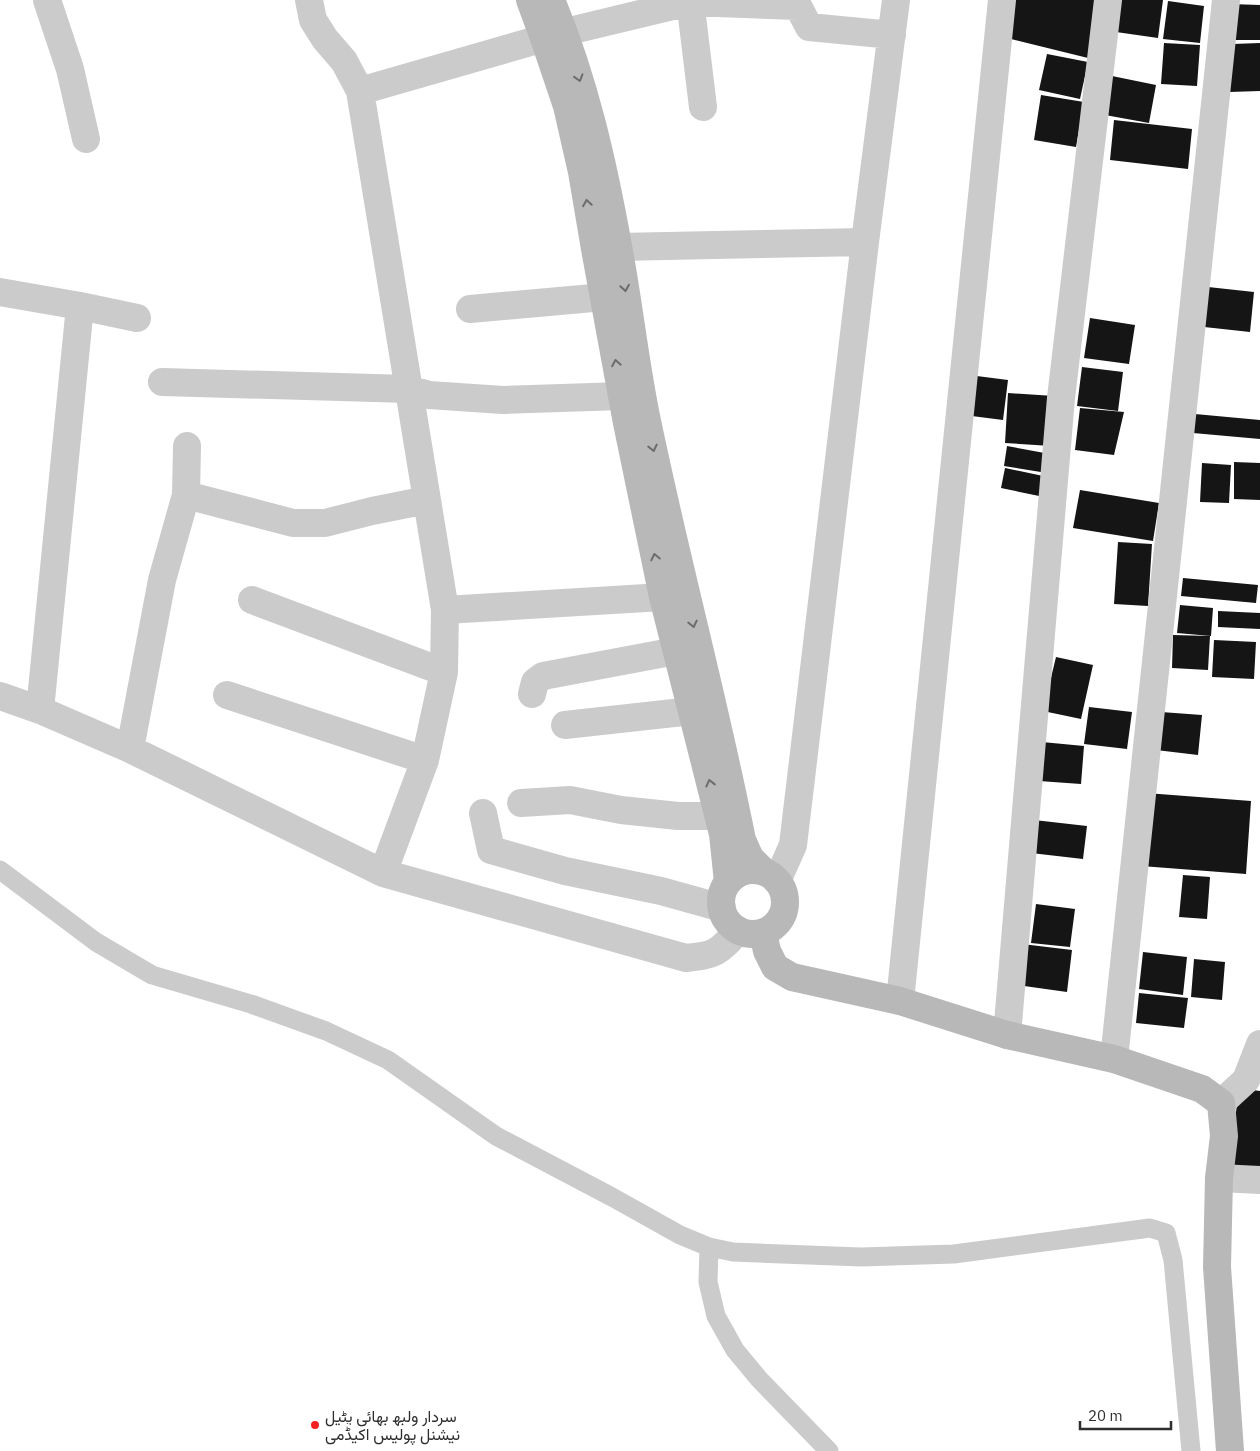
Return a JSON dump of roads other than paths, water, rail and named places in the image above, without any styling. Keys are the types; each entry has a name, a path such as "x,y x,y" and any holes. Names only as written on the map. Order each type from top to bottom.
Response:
{"main road":[{"path":"530,0 555,35"},
{"path":"551,0 567,106 582,172 606,248 647,420 674,594 676,650 723,834 728,882"},
{"path":"606,248 604,297 622,396 674,594 742,840 750,858 771,876 784,895 784,911 776,924 750,932"},
{"path":"771,876 751,870 738,874 728,882 722,894 722,908 727,921 750,932 767,951 775,967 792,977 900,1001 1007,1035 1114,1059 1202,1089 1221,1102 1224,1136 1219,1178 1217,1267 1230,1451"}],"street":[{"path":"47,0 70,69 86,139"},
{"path":"308,0 313,20 325,39 344,62 360,91 444,610 444,672 425,760 383,872"},
{"path":"771,876 793,845 896,0"},
{"path":"900,1001 1002,0"},
{"path":"1007,1035 1061,398 1108,0"},
{"path":"1114,1059 1226,0"},
{"path":"360,91 555,35 690,1 798,6 809,26 892,35"},
{"path":"690,1 703,107"},
{"path":"606,248 865,242"},
{"path":"0,292 137,318"},
{"path":"470,309 604,297"},
{"path":"40,710 80,306"},
{"path":"162,382 408,390 430,395 503,400 622,396"},
{"path":"130,749 162,580 186,495 187,446"},
{"path":"186,495 293,523 326,523 427,500"},
{"path":"444,610 674,594"},
{"path":"252,600 444,672"},
{"path":"532,694 535,682 543,676 676,650"},
{"path":"228,695 425,760"},
{"path":"0,696 40,710 130,749 383,872 686,958 707,956 750,932"},
{"path":"565,725 692,711"},
{"path":"521,803 570,800 621,810 668,815 718,816"},
{"path":"483,813 491,850 565,871 661,890 722,908"},
{"path":"1221,1102 1246,1080 1260,1044"},
{"path":"1219,1178 1260,1180"}],"lane":[{"path":"0,870 96,942 152,975 251,1004 326,1031 388,1060 496,1136 680,1235 708,1247 733,1252 861,1257 954,1254 1150,1228 1166,1234 1173,1260 1191,1451"},
{"path":"708,1247 708,1282 716,1316 736,1350 759,1379 829,1451"}],"place":[{"name":"سردار ولبھ بھائی پٹیل نیشنل پولیس اکیڈمی","path":"315,1425"}]}
